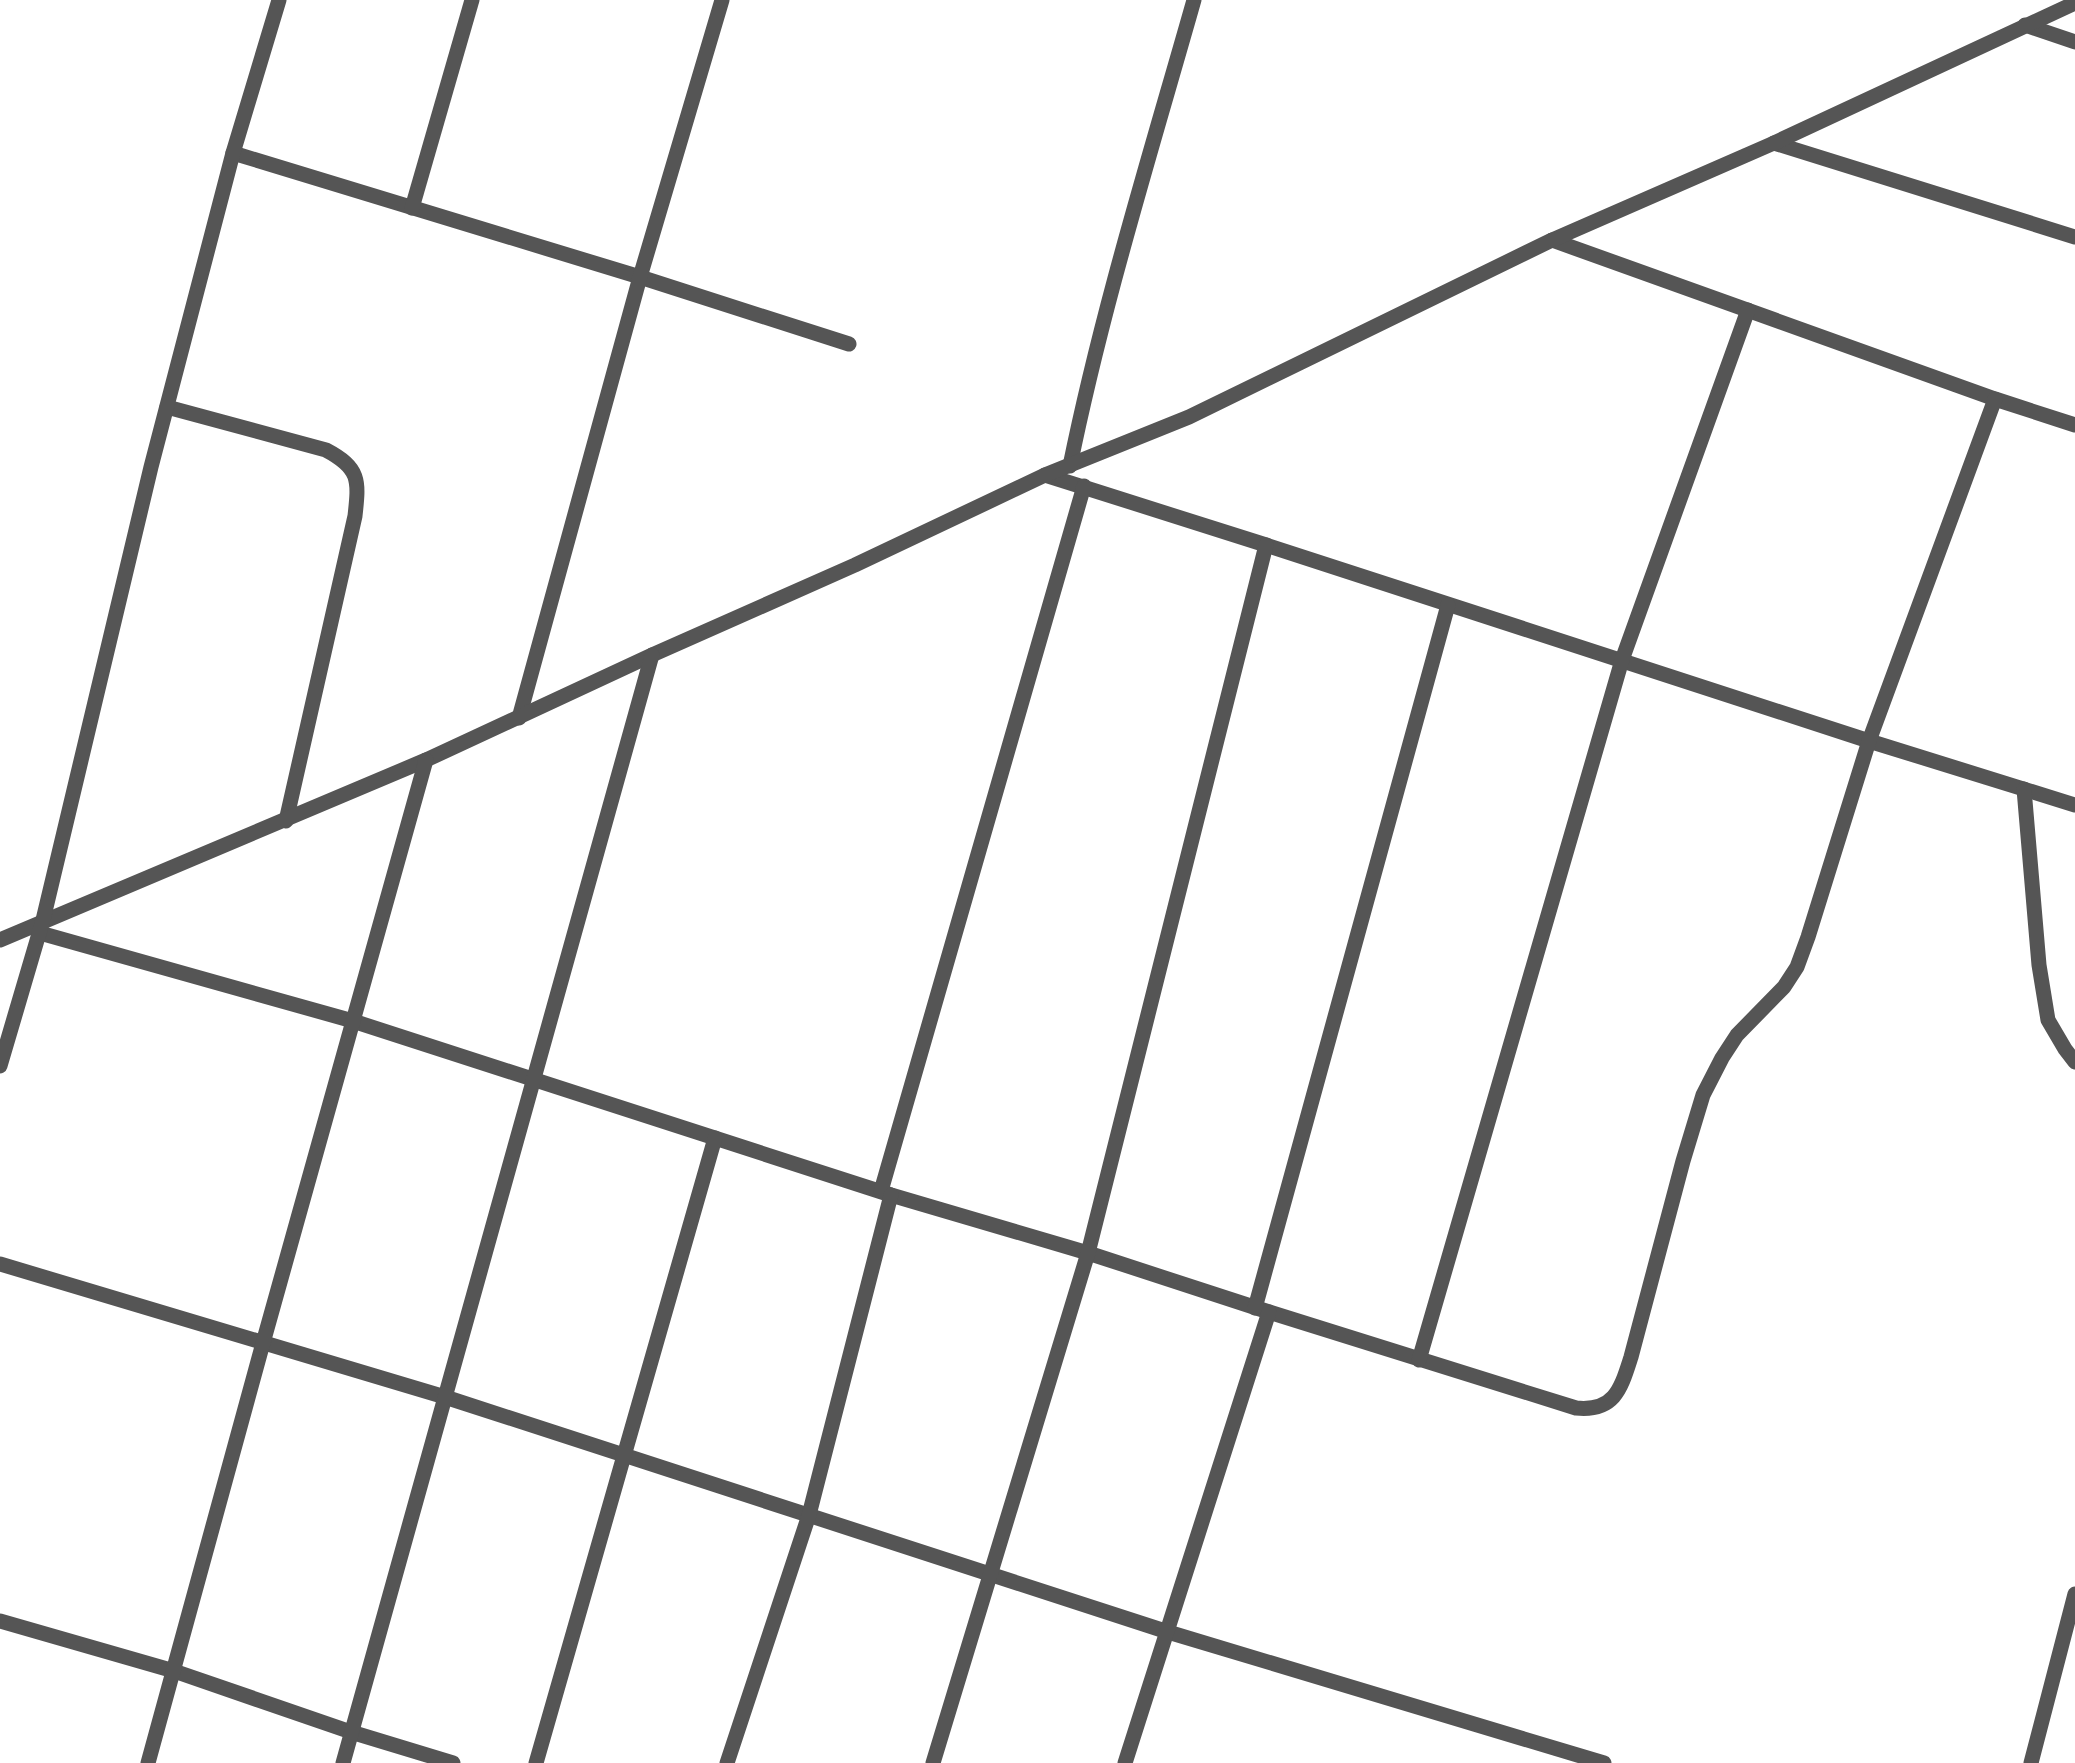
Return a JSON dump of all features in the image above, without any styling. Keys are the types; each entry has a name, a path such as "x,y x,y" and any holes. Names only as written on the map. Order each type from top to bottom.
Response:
{"street":[{"path":"0,1066 41,927 167,407 233,153 279,0"},
{"path":"412,208 472,0"},
{"path":"519,718 640,277 722,0"},
{"path":"1070,466 1087,383 1116,273 1194,0"},
{"path":"0,939 41,927 426,760 1045,475 1189,417 1552,240 1774,143 2075,3"},
{"path":"2025,25 2075,42"},
{"path":"1774,143 2075,237"},
{"path":"233,153 640,277 849,344"},
{"path":"1552,240 1995,399 2075,424"},
{"path":"1419,1360 1622,660 1748,310"},
{"path":"41,927 353,1021 886,1193 1088,1253 1419,1360 1576,1408 1598,1407 1607,1404 1615,1396 1623,1383 1632,1357 1683,1161 1703,1095 1737,1035 1784,987 1797,967 1869,741 1995,399"},
{"path":"167,407 326,450 347,463 356,478 355,516 285,821"},
{"path":"1045,475 1869,741 2075,805"},
{"path":"726,1763 809,1515 886,1193 1084,486"},
{"path":"933,1763 1088,1253 1266,545"},
{"path":"1125,1763 1168,1632 1262,1310 1448,605"},
{"path":"343,1763 652,656"},
{"path":"148,1763 426,760"},
{"path":"2024,789 2039,965 2048,1020 2075,1062"},
{"path":"536,1763 715,1138"},
{"path":"0,1264 445,1397 1168,1632 1604,1763"},
{"path":"2031,1763 2075,1594"},
{"path":"0,1621 174,1671 351,1732 453,1763"}]}
